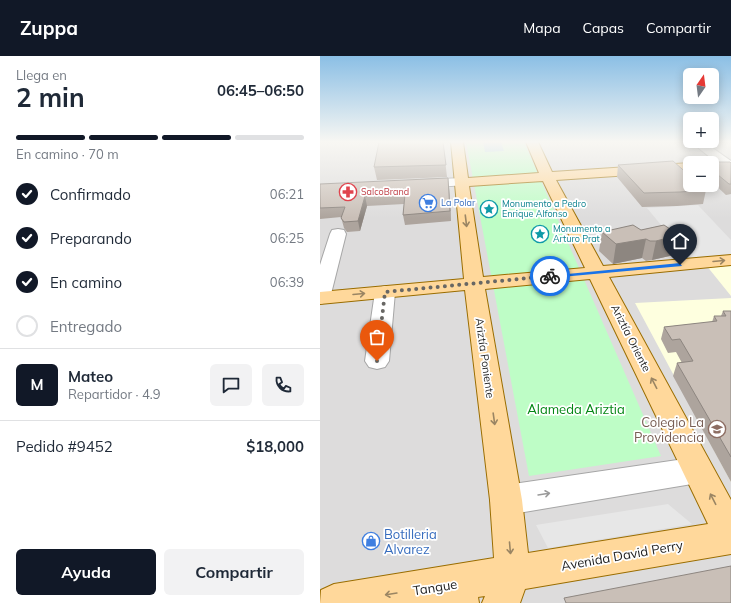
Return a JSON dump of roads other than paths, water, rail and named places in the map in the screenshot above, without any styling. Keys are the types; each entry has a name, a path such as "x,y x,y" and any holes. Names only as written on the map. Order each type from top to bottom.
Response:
{"main road":[{"name":"Ariztía Poniente","path":"460,168 474,284 506,500 507,588"},
{"name":"Ariztía Oriente","path":"545,168 596,272 731,534"},
{"path":"462,182 682,168"},
{"path":"320,298 731,260"},
{"name":"Avenida David Perry","path":"507,588 731,537"},
{"name":"Tangue","path":"334,603 507,588"}],"street":[{"path":"406,184 462,182"},
{"path":"320,298 338,234"},
{"path":"377,361 385,292"},
{"path":"506,500 698,470"}],"place":[{"name":"SalcoBrand","path":"348,192"},
{"name":"La Polar","path":"428,203"},
{"name":"Monumento a Pedro Enrique Alfonso","path":"489,209"},
{"name":"Monumento a Arturo Prat","path":"540,234"},
{"name":"Colegio La Providencia","path":"717,429"},
{"name":"Botilleria Alvarez","path":"371,541"}],"park label":[{"name":"Alameda Ariztia","path":"576,409"}]}
